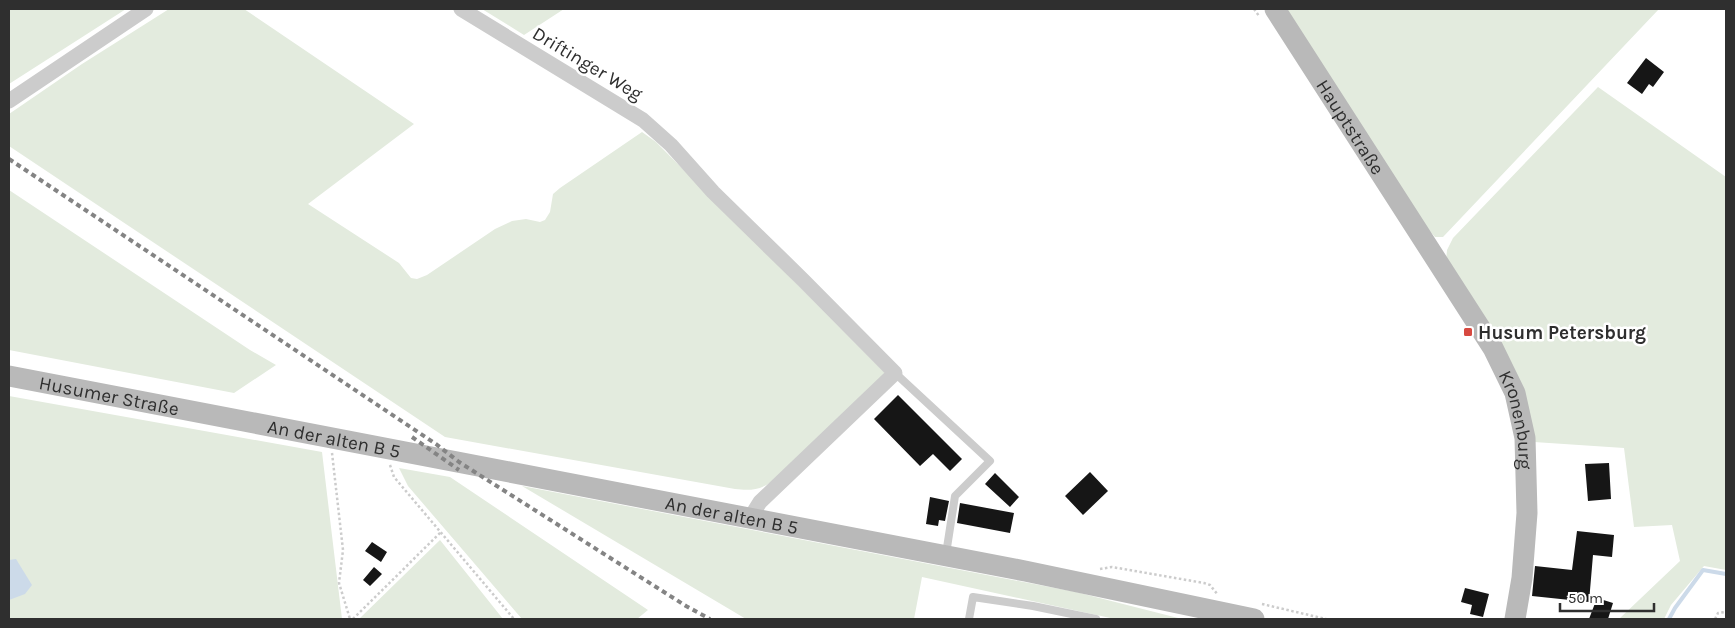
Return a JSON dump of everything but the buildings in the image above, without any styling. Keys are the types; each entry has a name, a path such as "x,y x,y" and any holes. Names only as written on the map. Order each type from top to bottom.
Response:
{"main road":[{"name":"Hauptstraße","path":"1267,13 1427,244"},
{"name":"Kronenburg","path":"1427,244 1493,348 1516,392 1525,438 1527,513 1522,578 1515,619"},
{"name":"Husumer Straße","path":"9,376 209,414"},
{"name":"An der alten B 5","path":"209,414 946,555 1248,619"}],"street":[{"path":"9,102 146,9"},
{"name":"Driftinger Weg","path":"460,9 643,120 671,145 713,192 895,373"},
{"path":"750,518 760,502 895,373"}],"lane":[{"path":"895,373 990,461 955,496 946,555"},
{"path":"969,619 973,596 1096,619"}],"path":[{"path":"1254,9 1267,13"},
{"path":"330,438 343,550 339,583 351,619 441,532"},
{"path":"389,449 390,467 394,477 514,619"},
{"path":"1715,619 1718,613 1726,612"}],"shaded area":[{"path":"9,9 126,9 9,84"},
{"path":"169,9 244,9 414,124 308,204 399,263 411,278 417,279 427,275 495,229 512,221 526,219 540,222 545,220 550,212 553,194 642,132 656,142 885,373 774,480 756,489 735,489 445,437 9,146 9,114 82,64"},
{"path":"482,9 564,9 524,35"},
{"path":"1283,9 1659,9 1443,237 1435,237"},
{"path":"1598,87 1726,177 1726,570 1704,566 1671,605 1664,619 1619,619 1680,561 1672,525 1634,527 1624,448 1534,442 1446,261 1447,250 1453,238"},
{"path":"9,190 250,350 276,365 234,393 9,350"},
{"path":"9,396 322,452 342,619 9,619"},
{"path":"399,468 450,477 648,610 637,619 522,619 408,486"},
{"path":"522,486 1076,592 1182,619 1115,619 922,577 914,619 746,619"},
{"path":"440,540 503,619 359,619"}],"water":[{"path":"16,559 32,585 25,594 9,600 9,560"}],"waterway":[{"path":"1669,619 1703,570 1726,574"}],"railway":[{"path":"9,159 436,444 459,462 686,606 710,619"},
{"path":"412,437 459,470"}],"place":[{"name":"Husum Petersburg","path":"1468,332"}]}
